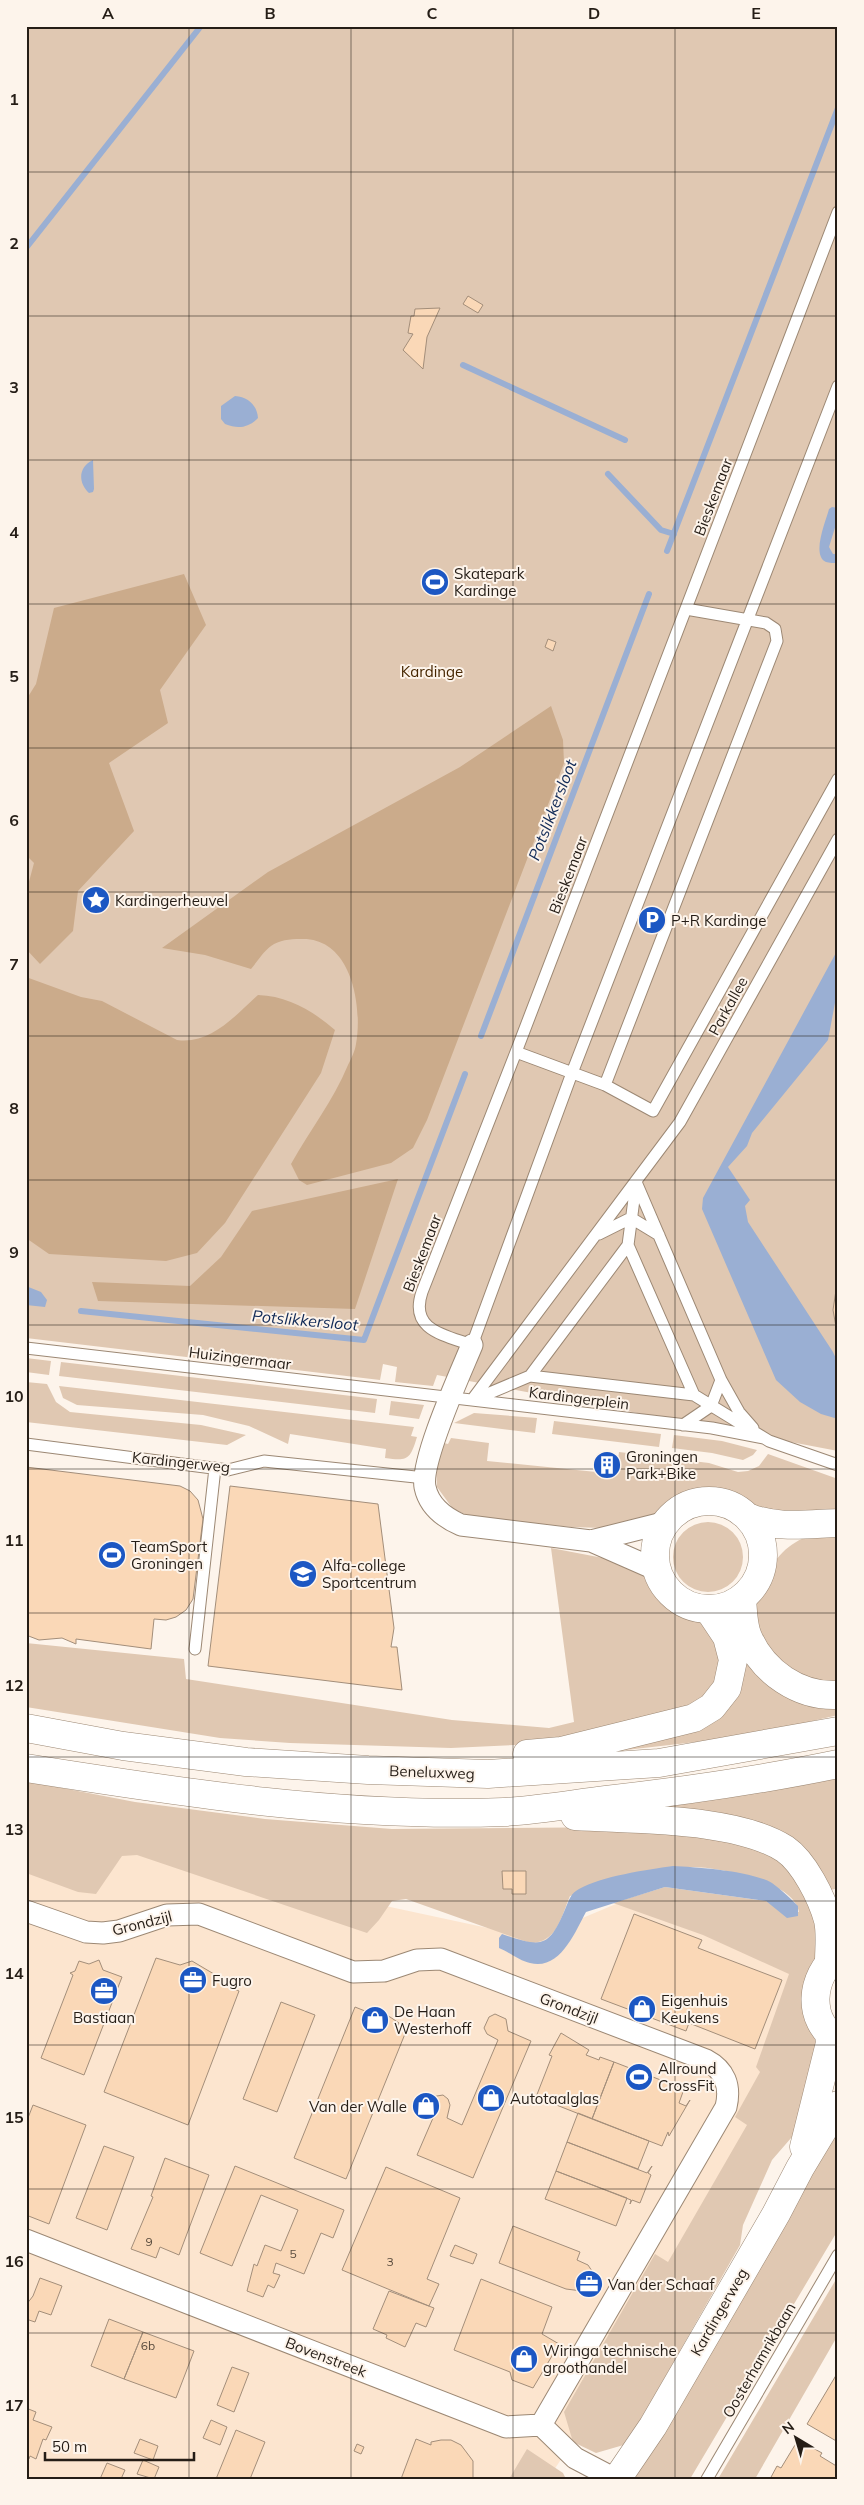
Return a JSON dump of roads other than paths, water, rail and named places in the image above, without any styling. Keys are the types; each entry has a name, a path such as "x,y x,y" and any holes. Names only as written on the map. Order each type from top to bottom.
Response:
{"main road":[{"path":"806,1525 770,1552 763,1562 753,1588 742,1598 727,1607 709,1610 697,1608 676,1599 661,1581 657,1570 656,1544 667,1522 688,1506 706,1502 726,1504 748,1518 759,1522 806,1525 838,1524"},
{"path":"748,1518 760,1538 763,1562"},
{"path":"742,1598 747,1636 764,1664 793,1687 829,1696 838,1695"},
{"path":"368,1770 561,1751 694,1718 712,1707 727,1688 733,1660 727,1637 709,1610"},
{"name":"Beneluxweg","path":"26,1728 123,1746 246,1762 368,1770 488,1774 659,1763 838,1731"},
{"path":"506,1812 694,1790 838,1764"},
{"path":"26,1768 197,1795 368,1810 506,1812 720,1826 757,1836 786,1850 807,1874 817,1890 828,1921 833,1958 818,1978 815,1998 818,2017 833,2037"},
{"name":"Kardingerweg","path":"800,2168 833,2037"},
{"name":"Kardingerweg","path":"616,2479 653,2426 838,2105"}],"street":[{"path":"472,1345 461,1399 430,1452 424,1478 425,1488 434,1505 450,1520 461,1525 590,1541 657,1570"},
{"path":"590,1541 667,1522"},
{"name":"Grondzijl","path":"26,1910 86,1932 103,1933 120,1931 167,1915 199,1914 353,1972 384,1971 417,1960 441,1960 706,2060 719,2069 727,2083 726,2107 541,2425"},
{"name":"Bovenstreek","path":"26,2240 506,2427 541,2425"},
{"path":"541,2425 574,2458 616,2479"}],"lane":[{"name":"Bieskemaar","path":"472,1345 426,1326 420,1319 418,1307 422,1292 838,212"},
{"path":"472,1345 572,1073 838,386"},
{"path":"606,1085 777,641 776,629 766,623 686,610"},
{"path":"516,1052 606,1085 653,1111 838,779"},
{"name":"Parkallee","path":"636,1182 690,1106 838,839"},
{"path":"636,1182 628,1245 694,1395"},
{"path":"636,1182 722,1380 739,1412 764,1438 838,1465"},
{"path":"461,1399 596,1236 636,1182"},
{"path":"631,1218 659,1235"},
{"path":"596,1236 631,1218"},
{"name":"Kardingerplein","path":"530,1376 628,1245"},
{"name":"Huizingermaar","path":"26,1348 461,1399"},
{"name":"Kardingerplein","path":"461,1399 530,1376 694,1395 764,1438"},
{"path":"684,1425 711,1406 722,1380"},
{"name":"Kardingerplein","path":"461,1399 684,1425 764,1438"},
{"name":"Kardingerweg","path":"26,1444 228,1470 264,1461 424,1478"},
{"path":"195,1649 215,1468"},
{"name":"Oosterhamrikbaan","path":"707,2479 838,2255"}],"water":[{"path":"235,396 248,400 256,409 258,418 243,427 225,424 221,419 221,406"},
{"path":"93,460 94,489 93,492 89,493 83,485 81,475 84,467"},
{"path":"832,507 838,508 838,518 829,547 833,554 838,554 838,563 826,562 820,552 823,529 829,509"},
{"path":"838,949 838,987 828,1040 752,1133 747,1146 728,1167 750,1200 745,1206 748,1222 833,1352 838,1363 838,1419 821,1414 800,1402 776,1380 702,1209 703,1198"},
{"path":"26,1286 41,1292 47,1300 45,1307 26,1305"},
{"path":"673,1866 724,1870 763,1879 776,1886 798,1906 798,1916 787,1918 766,1901 665,1887 586,1912 565,1948 550,1961 541,1964 530,1963 499,1948 499,1938 502,1934 516,1939 536,1942 543,1941 549,1937 560,1921 572,1895 589,1884 624,1874"}],"waterway":[{"path":"26,248 201,26"},
{"path":"667,551 838,108"},
{"path":"463,365 625,440"},
{"path":"608,474 661,530 674,534"},
{"name":"Potslikkersloot","path":"481,1036 649,594"},
{"name":"Potslikkersloot","path":"81,1311 364,1340 465,1074"}],"place":[{"name":"Skatepark Kardinge","path":"435,582"},
{"name":"Kardingerheuvel","path":"96,900"},
{"name":"P+R Kardinge","path":"652,920"},
{"name":"Groningen Park+Bike","path":"607,1465"},
{"name":"TeamSport Groningen","path":"112,1555"},
{"name":"Alfa-college Sportcentrum","path":"303,1574"},
{"name":"Fugro","path":"193,1980"},
{"name":"Bastiaan","path":"104,1991"},
{"name":"Eigenhuis Keukens","path":"642,2009"},
{"name":"De Haan Westerhoff","path":"375,2020"},
{"name":"Allround CrossFit","path":"639,2077"},
{"name":"Autotaalglas","path":"491,2098"},
{"name":"Van der Walle","path":"426,2106"},
{"name":"Van der Schaaf","path":"589,2284"},
{"name":"Wiringa technische groothandel","path":"524,2359"}],"park label":[{"name":"Kardinge","path":"432,671"}]}
